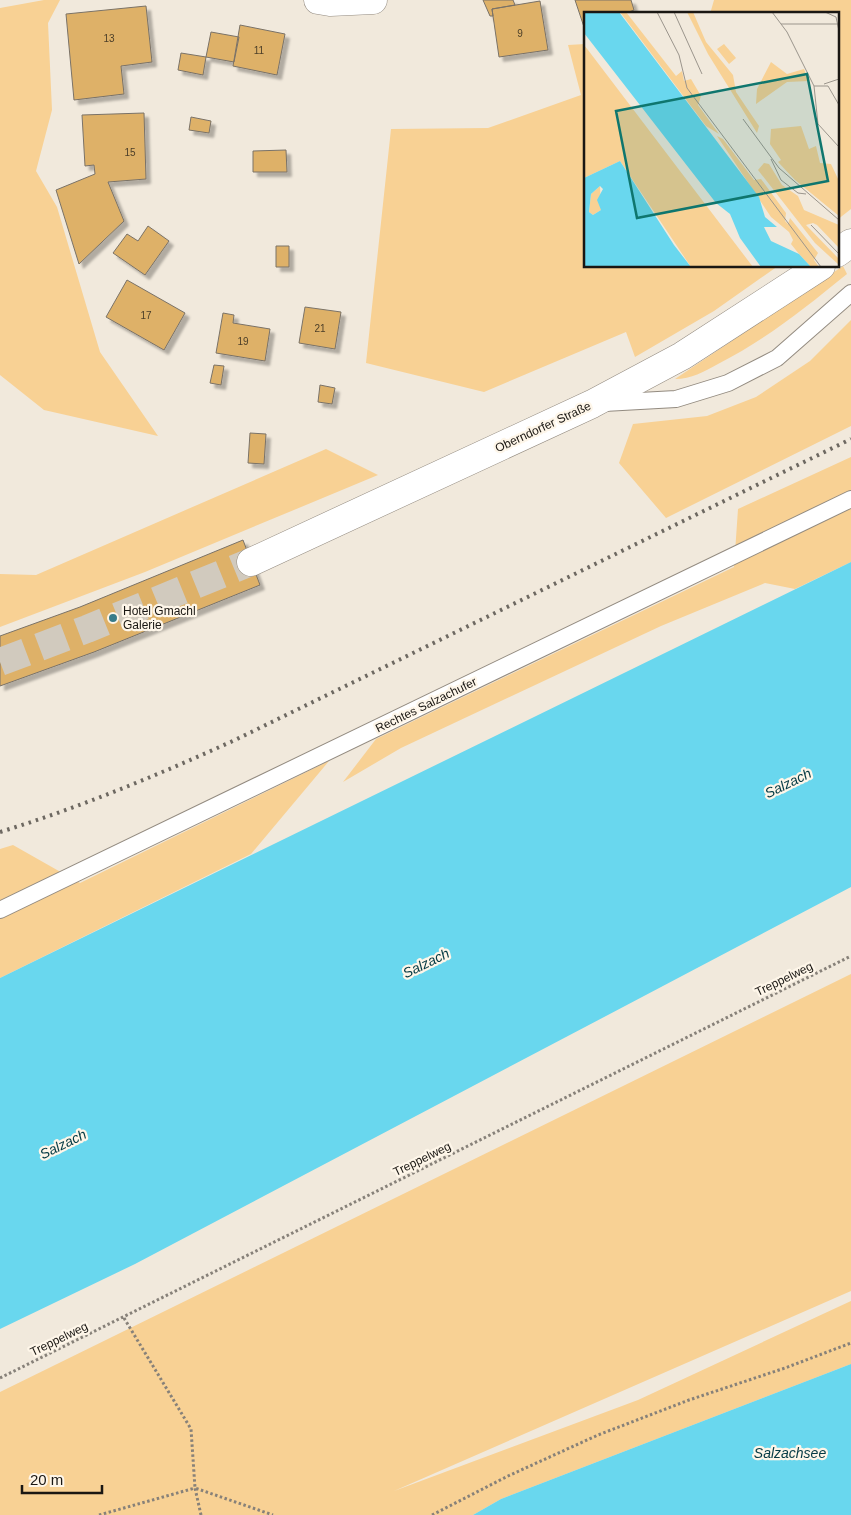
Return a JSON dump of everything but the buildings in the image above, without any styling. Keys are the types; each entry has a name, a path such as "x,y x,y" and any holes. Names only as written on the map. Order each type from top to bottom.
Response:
{"main road":[{"path":"318,0 330,2 373,0"},
{"path":"838,253 851,243"},
{"name":"Oberndorfer Straße","path":"251,562 592,404 682,356 817,268"}],"lane":[{"path":"592,404 676,398 728,383 777,358 851,293"},
{"name":"Rechtes Salzachufer","path":"0,910 851,499"}],"path":[{"name":"Treppelweg","path":"0,1378 851,956"},
{"path":"124,1318 191,1429 195,1488 201,1515"},
{"path":"432,1515 508,1476 598,1435 689,1400 785,1368 851,1343"},
{"path":"99,1515 195,1488 274,1515"}],"shaded area":[{"path":"44,0 60,0 48,23 52,110 36,171 57,207 100,352 158,436 44,410 0,375 0,8"},
{"path":"714,0 851,0 851,209 838,219 838,12 711,12"},
{"path":"584,44 584,268 775,268 714,311 635,357 626,332 484,392 366,363 391,129 488,128 581,95 568,45"},
{"path":"843,266 847,274 769,334 702,372 687,378 675,379"},
{"path":"851,320 851,426 666,518 619,463 633,424 707,416 756,397 810,361"},
{"path":"326,449 378,475 145,572 0,627 0,574 36,575"},
{"path":"851,457 851,562 795,589 765,583 661,626 401,748 343,782 376,739 734,567 738,509"},
{"path":"329,761 251,854 0,978 0,849 13,845 80,883"},
{"path":"851,974 851,1291 394,1491 638,1400 851,1301 851,1364 501,1499 473,1515 0,1515 0,1392"}],"water":[{"name":"Salzach","path":"851,562 851,887 135,1264 0,1329 0,978"},
{"name":"Salzachsee","path":"851,1364 851,1515 473,1515 501,1499"}],"tunnel":[{"path":"0,662 87,629 251,562"}],"railway":[{"path":"0,832 119,790 235,740 851,439"}],"place":[{"name":"Hotel Gmachl Galerie","path":"113,618"}]}
